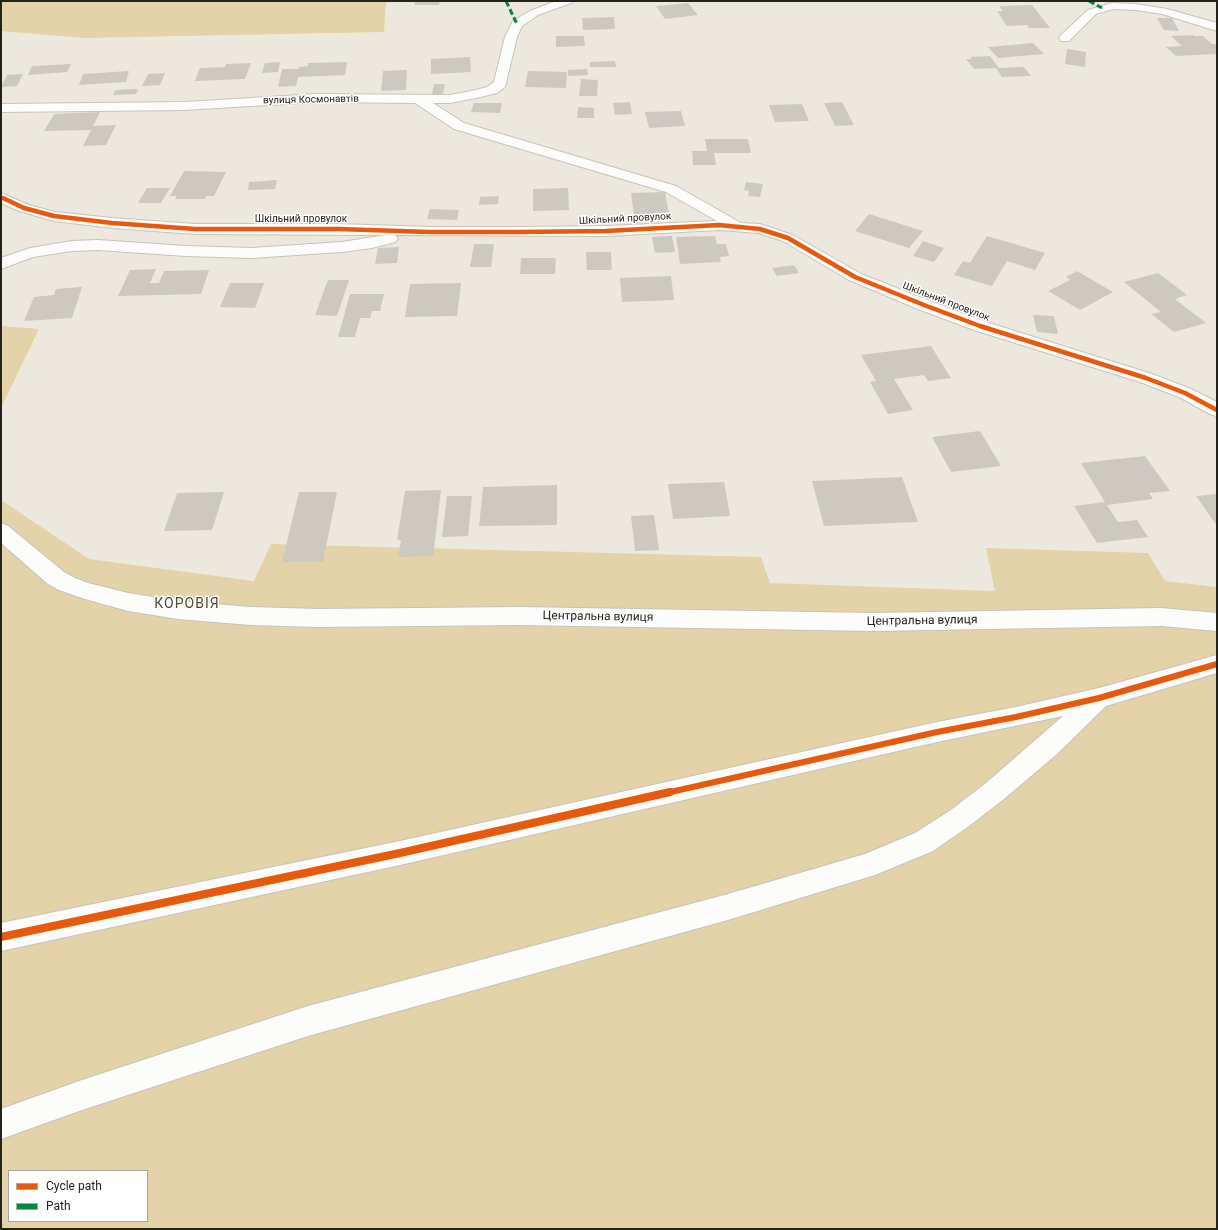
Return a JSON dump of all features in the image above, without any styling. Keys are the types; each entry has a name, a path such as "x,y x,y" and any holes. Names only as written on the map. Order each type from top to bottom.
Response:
{"street":[{"name":"вулиця Космонавтів","path":"1,108 184,106 317,98 420,100 450,99 492,90 498,86 502,80 512,37 517,24 534,13 567,1"},
{"path":"1065,38 1085,17 1092,12 1112,6 1136,7 1163,11 1217,27"},
{"path":"420,100 459,126 671,189 737,226"},
{"name":"Шкільний провулок","path":"1,197 24,208 54,216 172,228 223,230 338,229 404,232 562,232 702,225 737,226 760,229 780,234 795,241 855,277 924,305 1002,334 1127,371 1185,393 1217,410"},
{"path":"1,264 30,253 72,246 212,252 300,251 372,243 392,238 404,232"},
{"name":"Центральна вулиця","path":"1,531 56,578 85,591 128,602 178,610 251,616 318,618 520,616 873,622 1117,616 1161,617 1217,622"},
{"path":"1,937 361,861 937,732 1016,717 1099,698 1217,664"},
{"path":"1,1124 82,1095 308,1021 728,907 866,866 924,842 960,818 995,791 1048,746 1099,698"}],"shaded area":[{"path":"1,1 386,1 384,32 84,38 1,31"},
{"path":"1,326 39,329 1,408"},
{"path":"1,500 89,559 254,581 271,544 761,557 770,583 995,591 986,548 1148,553 1165,581 1217,587 1217,1229 1,1229"}],"building":[{"path":"415,1 440,1 439,5 414,5"},
{"path":"688,3 698,15 665,19 656,6"},
{"path":"1032,5 1050,28 1029,28 1027,25 1007,26 997,11 1003,11 999,6"},
{"path":"614,17 615,29 583,30 582,18"},
{"path":"1157,18 1172,18 1179,31 1164,30"},
{"path":"556,36 584,36 585,46 556,47"},
{"path":"1171,36 1203,36 1212,44 1215,44 1217,46 1217,54 1176,56 1166,47 1182,46"},
{"path":"1033,43 1044,54 998,58 988,47"},
{"path":"1067,49 1086,52 1085,67 1065,64"},
{"path":"990,56 999,68 1024,67 1031,76 1002,77 996,68 974,69 966,59 972,59 970,57"},
{"path":"470,57 471,72 431,74 431,59"},
{"path":"615,61 616,67 590,67 590,62"},
{"path":"280,62 278,72 262,73 265,63"},
{"path":"347,62 345,75 298,77 296,86 278,87 282,69 299,69 299,67 308,66 308,63"},
{"path":"251,63 245,79 195,81 200,68 225,67 226,64"},
{"path":"71,64 67,72 28,75 32,66"},
{"path":"587,69 588,75 568,76 568,70"},
{"path":"407,70 406,90 381,91 383,71"},
{"path":"129,71 126,82 79,85 83,74"},
{"path":"528,71 567,72 566,88 525,87"},
{"path":"165,73 160,85 142,86 148,74"},
{"path":"23,74 17,86 1,87 7,75"},
{"path":"581,79 598,80 597,96 579,96"},
{"path":"434,84 445,84 443,94 432,94"},
{"path":"138,89 136,94 113,95 115,90"},
{"path":"630,102 632,114 615,115 613,103"},
{"path":"842,102 854,125 835,126 824,103"},
{"path":"474,103 502,103 500,113 471,112"},
{"path":"802,104 809,121 775,122 769,105"},
{"path":"578,107 594,108 594,118 577,118"},
{"path":"681,111 685,126 649,128 645,112"},
{"path":"100,112 93,126 116,125 106,145 83,146 91,130 44,131 54,114"},
{"path":"705,139 748,139 751,153 714,153 716,165 693,165 692,151 707,151"},
{"path":"184,171 226,172 214,196 206,196 205,199 175,199 177,196 170,196"},
{"path":"277,180 275,189 248,190 249,182"},
{"path":"746,182 763,184 760,197 748,196 749,191 744,190"},
{"path":"147,188 170,188 161,203 138,203"},
{"path":"568,188 569,210 533,211 533,189"},
{"path":"665,192 669,214 634,215 631,193"},
{"path":"499,196 498,204 479,205 480,197"},
{"path":"430,209 459,210 457,220 427,219"},
{"path":"869,214 923,231 909,248 855,231"},
{"path":"672,236 675,252 655,253 652,237"},
{"path":"715,236 717,244 726,244 729,256 720,257 721,262 680,264 676,237"},
{"path":"987,236 1045,253 1035,270 1007,261 992,286 954,275 963,261 970,263"},
{"path":"923,241 944,248 934,262 913,256"},
{"path":"474,244 494,244 491,267 470,267"},
{"path":"399,247 397,263 375,264 378,248"},
{"path":"586,252 611,252 612,270 587,270"},
{"path":"521,258 556,258 555,274 520,274"},
{"path":"794,265 799,273 777,276 772,268"},
{"path":"156,269 150,283 159,283 164,271 209,270 201,294 118,296 130,270"},
{"path":"1077,271 1113,292 1080,310 1048,291 1070,280 1066,277"},
{"path":"1158,273 1187,295 1175,299 1206,323 1174,332 1151,314 1161,312 1124,282"},
{"path":"671,276 674,300 622,302 620,278"},
{"path":"328,280 349,280 337,316 315,315"},
{"path":"230,283 264,283 255,308 220,307"},
{"path":"461,283 457,316 405,317 410,284"},
{"path":"82,287 72,318 24,321 34,297 54,295 56,289"},
{"path":"350,294 384,294 380,311 372,311 370,318 360,318 355,337 338,337"},
{"path":"1033,315 1054,316 1058,334 1037,332"},
{"path":"931,346 951,378 928,381 924,375 894,379 913,410 888,414 870,382 876,381 861,355"},
{"path":"980,431 1001,466 951,472 932,437"},
{"path":"1145,456 1170,491 1149,493 1153,499 1107,505 1118,522 1137,520 1148,537 1097,543 1074,506 1105,502 1081,463"},
{"path":"902,477 918,522 824,526 812,481"},
{"path":"724,482 730,516 673,519 668,484"},
{"path":"557,485 557,525 479,526 483,487"},
{"path":"441,490 433,556 398,557 401,540 397,540 405,491"},
{"path":"224,492 212,530 164,531 177,493"},
{"path":"299,492 337,492 323,562 282,562"},
{"path":"1217,494 1217,526 1196,496"},
{"path":"447,496 472,496 468,536 442,537"},
{"path":"654,515 659,550 635,551 631,516"}],"marked path":[{"path":"506,1 517,24"},
{"path":"1089,1 1102,8"}],"cycle path":[{"path":"1,197 24,208 54,216 112,223 195,229 338,229 429,232 520,232 606,231 719,225 760,229 788,238 855,277 924,305 980,326 1146,378 1185,393 1217,410"},
{"path":"1,937 400,853 937,732 1016,717 1099,698 1217,664"}],"district":[{"name":"КОРОВІЯ","path":"187,604"}]}
